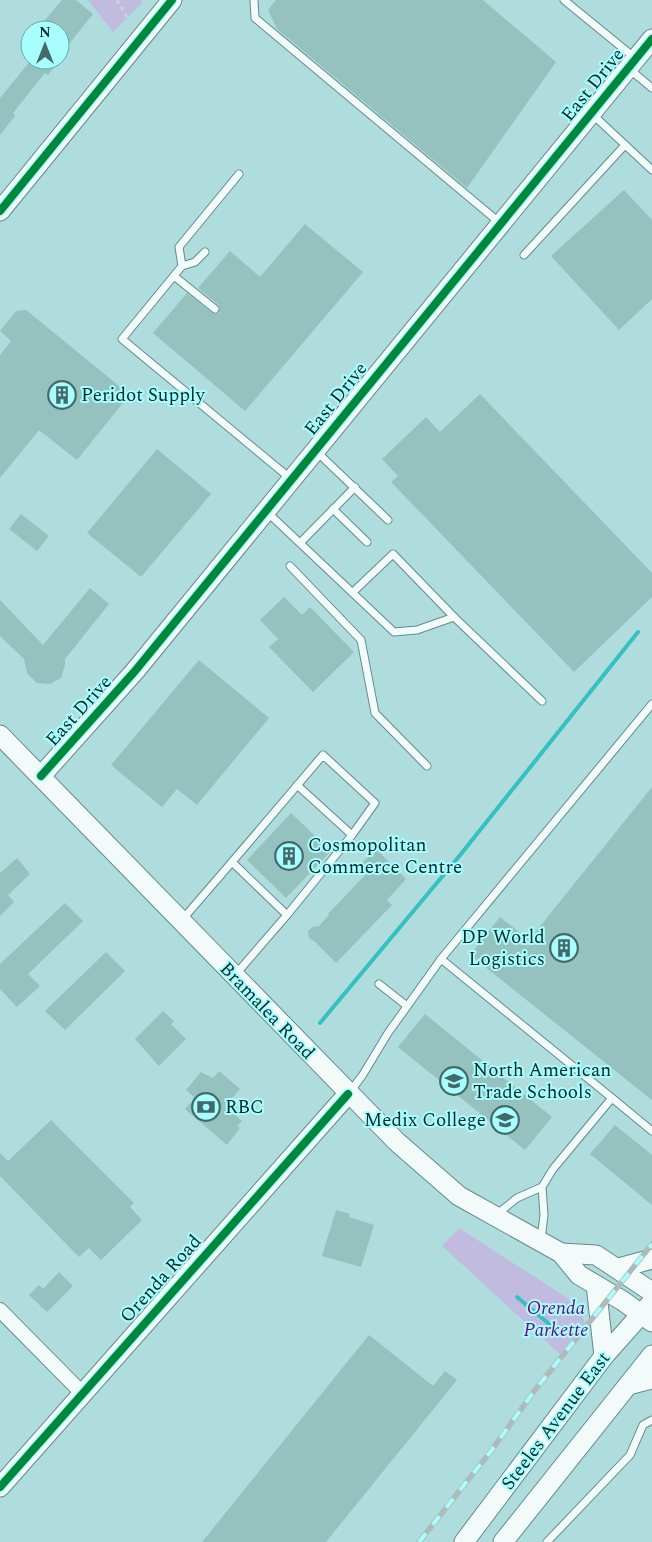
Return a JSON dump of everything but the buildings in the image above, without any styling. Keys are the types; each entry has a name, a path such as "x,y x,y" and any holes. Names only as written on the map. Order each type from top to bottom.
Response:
{"street":[{"path":"0,211 172,0"},
{"name":"East Drive","path":"41,776 135,671 652,39"},
{"name":"Bramalea Road","path":"0,735 348,1094 446,1186 459,1196 561,1253 579,1275 648,1313"},
{"name":"Orenda Road","path":"0,1487 82,1392 348,1094"},
{"name":"Bramalea Road","path":"561,1253 596,1255 619,1268 652,1292"},
{"path":"619,1268 652,1259"},
{"path":"596,1285 604,1356"},
{"path":"0,1310 82,1392"},
{"name":"Steeles Avenue East","path":"464,1542 604,1356 648,1313"},
{"name":"Steeles Avenue East","path":"504,1542 652,1355"},
{"path":"628,1385 652,1379"}],"lane":[{"path":"254,0 256,18 500,223"},
{"path":"564,0 632,63 652,88"},
{"path":"591,113 652,170"},
{"path":"524,255 625,145"},
{"path":"182,266 179,247 240,174"},
{"path":"205,252 195,262 182,266 122,339 291,480"},
{"path":"174,276 215,309"},
{"path":"315,450 388,520"},
{"path":"301,542 355,487"},
{"path":"334,509 367,542"},
{"path":"266,510 394,632 417,630 454,617"},
{"path":"354,592 393,554 454,617 542,701"},
{"path":"290,566 360,640 375,713 427,766"},
{"path":"348,1094 362,1076 388,1033 441,959 652,704"},
{"path":"181,922 323,755 375,803 352,835 287,915 234,976"},
{"path":"297,785 352,835"},
{"path":"232,862 287,915"},
{"path":"441,959 652,1131"},
{"path":"380,984 407,1006"},
{"path":"495,1216 517,1198 542,1187 554,1169 612,1098"},
{"path":"541,1241 544,1215 542,1187"},
{"path":"547,1542 630,1455 643,1425 652,1420"}],"path":[{"path":"117,0 128,19"},
{"path":"10,845 32,867"},
{"path":"226,1068 264,1104"},
{"path":"232,1109 248,1090"}],"green space":[{"path":"88,0 141,0 143,2 113,32"},
{"name":"Orenda Parkette","path":"459,1228 575,1303 586,1324 560,1354 442,1246"}],"waterway":[{"path":"320,1023 461,854 638,632"},
{"path":"517,1297 555,1329"}],"railway":[{"path":"419,1542 491,1451 535,1390 652,1244"}],"cycle path":[{"path":"0,211 172,0"},
{"path":"41,776 135,671 652,39"},
{"path":"0,1487 348,1094"}],"place":[{"name":"Peridot Supply","path":"62,395"},
{"name":"Cosmopolitan Commerce Centre","path":"289,856"},
{"name":"DP World Logistics","path":"564,948"},
{"name":"North American Trade Schools","path":"454,1081"},
{"name":"RBC","path":"206,1107"},
{"name":"Medix College","path":"505,1120"}]}
